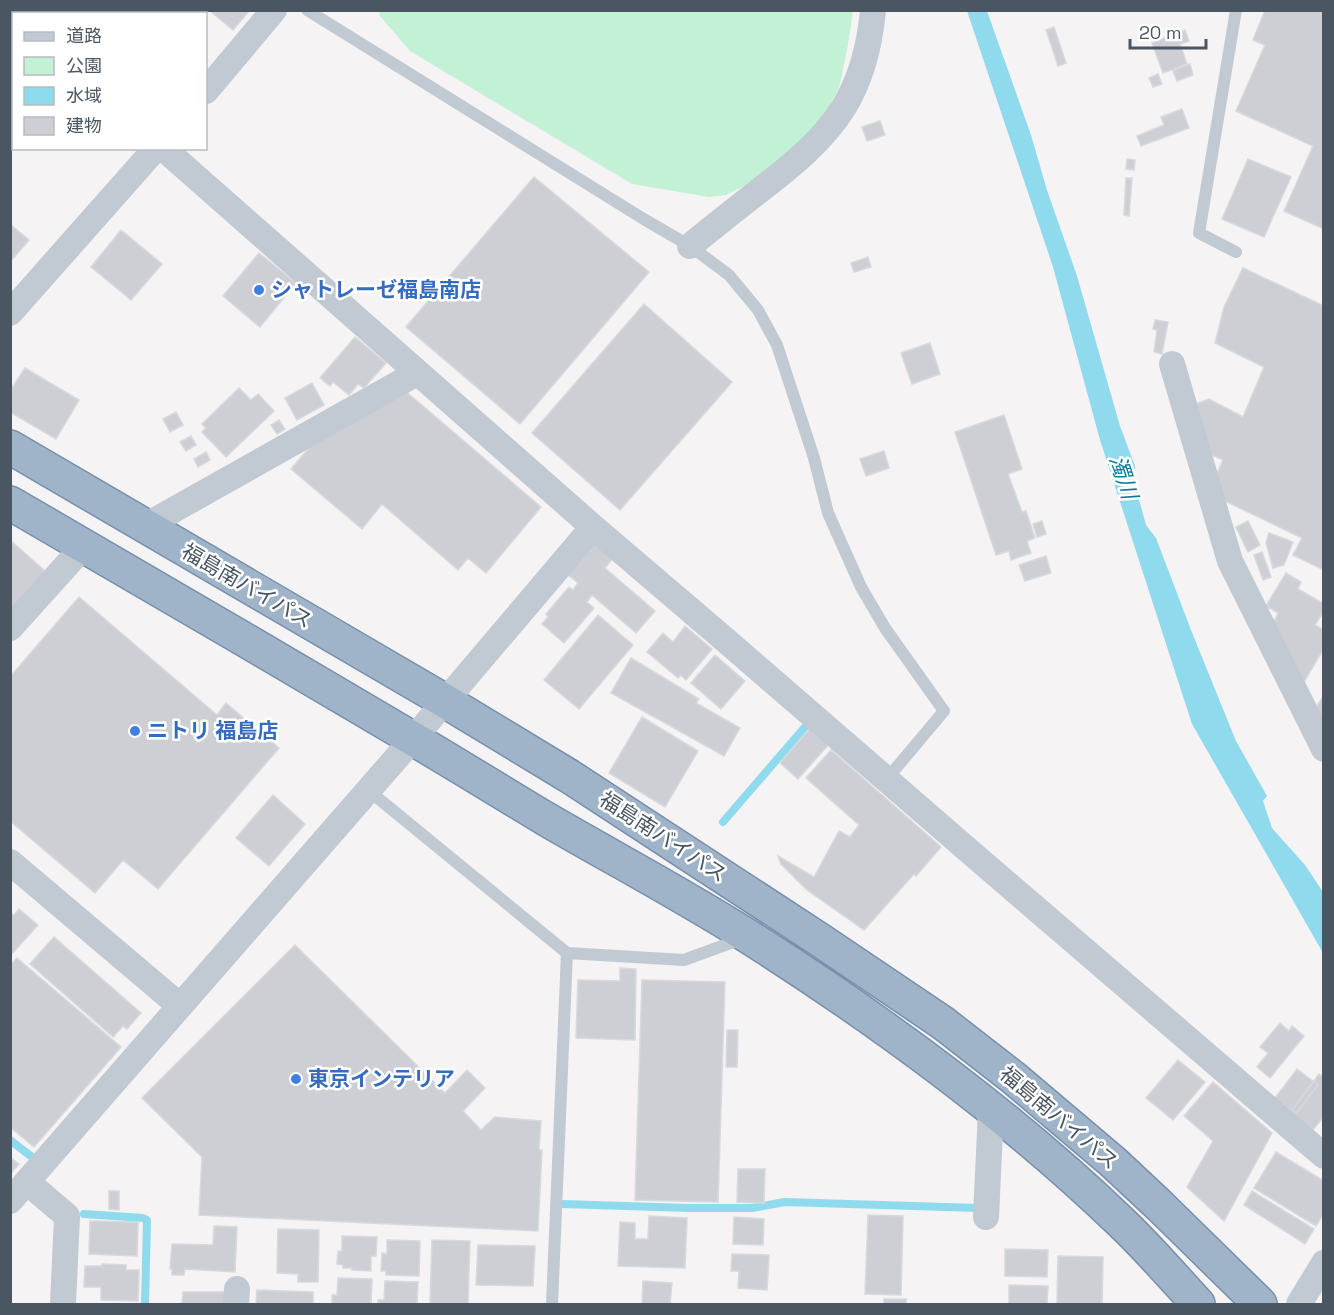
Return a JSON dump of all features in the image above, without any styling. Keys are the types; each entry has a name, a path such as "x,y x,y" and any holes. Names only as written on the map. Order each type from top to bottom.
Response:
{"highway":[{"name":"福島南バイパス","path":"10,447 569,776 943,1023 1015,1079 1113,1162 1260,1305"},
{"name":"福島南バイパス","path":"10,503 698,906 908,1044 1042,1151 1125,1226 1198,1305"}],"street":[{"path":"207,90 274,10"},
{"path":"690,246 783,172 821,138 844,107 858,78 871,29 873,10"},
{"path":"10,313 154,150"},
{"path":"165,150 593,527 1323,1156"},
{"path":"1172,364 1230,561 1323,749"},
{"path":"145,526 417,373"},
{"path":"63,1305 67,1216 19,1191 414,739 593,527"},
{"path":"10,628 84,546"},
{"path":"10,862 180,1006"},
{"path":"986,1217 991,1110"},
{"path":"1299,1305 1323,1263"}],"lane":[{"path":"308,10 690,246 729,275 758,310 777,345 814,458 828,513 861,587 885,628 944,711 886,780"},
{"path":"1236,10 1199,233 1236,252"},
{"path":"368,790 567,953 684,960 748,937"},
{"path":"552,1305 567,953"}],"green space":[{"path":"379,11 853,11 839,88 819,125 750,183 726,195 709,197 632,184 410,51 380,16"}],"water":[{"name":"濁川","path":"967,11 987,11 1031,135 1047,190 1077,276 1120,426 1135,466 1134,481 1146,525 1156,538 1236,741 1267,796 1263,801 1272,828 1305,865 1323,892 1323,953 1192,724 1100,440 1053,267"}],"building":[{"path":"209,10 250,10 233,30"},
{"path":"1265,10 1324,10 1324,229 1284,211 1313,146 1236,111 1265,45 1253,40"},
{"path":"1054,27 1066,63 1058,66 1046,30"},
{"path":"1185,30 1189,41 1180,44 1187,64 1163,73 1152,43"},
{"path":"10,32 12,33 12,56 10,58"},
{"path":"1190,64 1193,75 1177,81 1173,71"},
{"path":"1158,74 1162,84 1153,87 1149,78"},
{"path":"1182,109 1189,128 1141,146 1137,136 1164,125 1161,117"},
{"path":"880,121 885,135 867,141 862,127"},
{"path":"1127,159 1135,160 1134,170 1126,169"},
{"path":"1248,159 1291,177 1264,237 1222,219"},
{"path":"534,177 649,272 520,424 406,327"},
{"path":"1126,178 1132,178 1129,216 1124,215"},
{"path":"10,224 29,240 10,262"},
{"path":"121,230 162,264 131,300 91,267"},
{"name":"シャトレーゼ福島南店","path":"259,253 296,283 260,327 223,296"},
{"path":"868,257 871,267 854,272 851,263"},
{"path":"1243,268 1324,306 1324,567 1322,569 1293,555 1302,538 1225,501 1214,480 1223,460 1199,449 1193,405 1209,399 1243,417 1264,367 1215,343 1224,307"},
{"path":"644,304 732,382 620,510 532,433"},
{"path":"1155,320 1168,322 1162,354 1154,352 1157,330 1153,329"},
{"path":"355,337 386,363 364,388 358,384 349,395 333,382 330,386 320,378"},
{"path":"930,343 940,374 912,384 901,353"},
{"path":"25,368 79,400 56,439 10,412 10,391"},
{"path":"312,383 324,405 297,420 285,398"},
{"path":"239,388 251,400 258,394 274,411 226,457 202,432 206,428 202,424"},
{"path":"403,389 541,507 486,573 468,558 458,570 382,504 362,529 291,469 323,432"},
{"path":"176,412 183,425 170,432 163,419"},
{"path":"1004,415 1022,469 1008,474 1022,512 1026,511 1035,538 1027,541 1031,553 1011,560 1009,551 996,555 955,432"},
{"path":"279,420 285,429 277,434 271,425"},
{"path":"191,436 196,445 186,451 180,442"},
{"path":"884,451 889,468 866,476 860,459"},
{"path":"206,452 210,460 198,467 194,459"},
{"path":"1042,521 1046,534 1037,537 1033,524"},
{"path":"1248,521 1260,545 1248,552 1236,527"},
{"path":"1269,533 1293,542 1284,565 1273,568 1266,543"},
{"path":"10,540 45,571 10,610"},
{"path":"596,543 613,558 605,568 655,611 636,633 592,595 587,602 594,608 564,643 542,624 548,617 546,614 569,587 573,590 578,583 568,575"},
{"path":"1262,552 1271,577 1263,580 1254,555"},
{"path":"1046,556 1051,573 1025,581 1019,565"},
{"path":"1286,573 1301,582 1298,589 1324,604 1324,611 1315,625 1324,630 1324,648 1304,682 1274,622 1278,613 1266,606"},
{"name":"ニトリ 福島店","path":"79,597 217,715 226,703 279,748 158,889 123,860 95,893 10,821 10,677"},
{"path":"598,615 633,645 579,709 544,680"},
{"path":"685,626 712,649 686,680 681,675 678,678 647,652 663,633 673,642"},
{"path":"715,655 745,681 721,709 691,683"},
{"path":"631,658 699,699 696,703 740,728 724,756 611,693"},
{"path":"1324,695 1324,724 1317,706"},
{"path":"642,717 698,751 665,807 609,773"},
{"path":"811,727 830,743 798,779 780,763"},
{"path":"831,750 941,847 864,930 807,890 781,864 778,856 814,877 839,831 850,837 859,825 806,778"},
{"path":"273,795 305,824 269,866 236,838"},
{"path":"19,909 38,925 10,956 10,912 14,915"},
{"path":"54,937 141,1013 127,1029 123,1026 113,1037 30,964"},
{"name":"東京インテリア","path":"295,945 445,1093 467,1070 485,1088 463,1111 481,1130 495,1117 541,1121 538,1231 199,1215 202,1157 142,1098"},
{"path":"17,958 121,1047 34,1147 10,1127 10,965"},
{"path":"620,968 636,969 635,1040 576,1038 578,980 620,981"},
{"path":"642,980 725,982 718,1202 635,1200"},
{"path":"1280,1023 1289,1031 1292,1026 1304,1036 1270,1078 1257,1067 1268,1053 1260,1047"},
{"path":"727,1030 738,1030 737,1067 726,1067"},
{"path":"1178,1060 1205,1082 1173,1120 1146,1098"},
{"path":"1297,1069 1318,1085 1296,1114 1275,1098"},
{"path":"1319,1074 1324,1077 1324,1116 1313,1130 1290,1113"},
{"path":"1213,1082 1272,1133 1224,1221 1187,1187 1213,1141 1184,1116"},
{"path":"1276,1152 1324,1181 1324,1213 1316,1226 1254,1188"},
{"path":"10,1157 19,1164 10,1174"},
{"path":"738,1169 765,1169 764,1203 737,1202"},
{"path":"109,1191 119,1191 119,1210 109,1209"},
{"path":"1252,1191 1314,1229 1305,1244 1244,1205"},
{"path":"868,1215 903,1216 901,1295 865,1294"},
{"path":"649,1216 687,1218 685,1268 618,1266 620,1222 635,1223 635,1239 648,1239"},
{"path":"734,1217 764,1219 763,1245 733,1244"},
{"path":"90,1221 138,1222 137,1256 89,1254"},
{"path":"214,1226 237,1227 235,1272 185,1269 184,1275 172,1275 172,1269 170,1269 172,1244 213,1245"},
{"path":"278,1229 319,1230 318,1282 298,1282 298,1274 277,1273"},
{"path":"342,1236 377,1237 376,1256 371,1256 371,1271 352,1270 352,1268 343,1268 343,1265 337,1264 338,1251 342,1251"},
{"path":"387,1240 420,1241 419,1276 386,1275 386,1271 381,1271 382,1253 387,1254"},
{"path":"432,1240 470,1241 468,1304 430,1304"},
{"path":"478,1245 535,1246 533,1286 476,1285"},
{"path":"1005,1249 1048,1250 1047,1277 1005,1276"},
{"path":"732,1254 769,1255 767,1290 738,1288 739,1271 731,1271"},
{"path":"1058,1256 1103,1257 1102,1304 1057,1304"},
{"path":"102,1264 126,1265 126,1270 139,1270 138,1301 101,1300 101,1287 84,1287 85,1266 102,1266"},
{"path":"338,1278 372,1279 371,1304 332,1304 332,1295 337,1295"},
{"path":"385,1281 418,1282 417,1304 378,1304 378,1300 384,1300"},
{"path":"643,1281 672,1283 670,1304 642,1304"},
{"path":"1009,1285 1048,1286 1047,1304 1009,1304"},
{"path":"257,1290 313,1292 313,1304 256,1304"},
{"path":"183,1292 226,1292 226,1304 182,1304"},
{"path":"884,1299 906,1299 906,1304 884,1304"}],"waterway":[{"path":"723,822 811,720"},
{"path":"10,1140 32,1157"},
{"path":"562,1204 752,1208 785,1202 977,1208"},
{"path":"84,1214 147,1220 145,1304"}],"place":[{"name":"シャトレーゼ福島南店","path":"259,290"},
{"name":"ニトリ 福島店","path":"135,731"},
{"name":"東京インテリア","path":"296,1079"}]}
